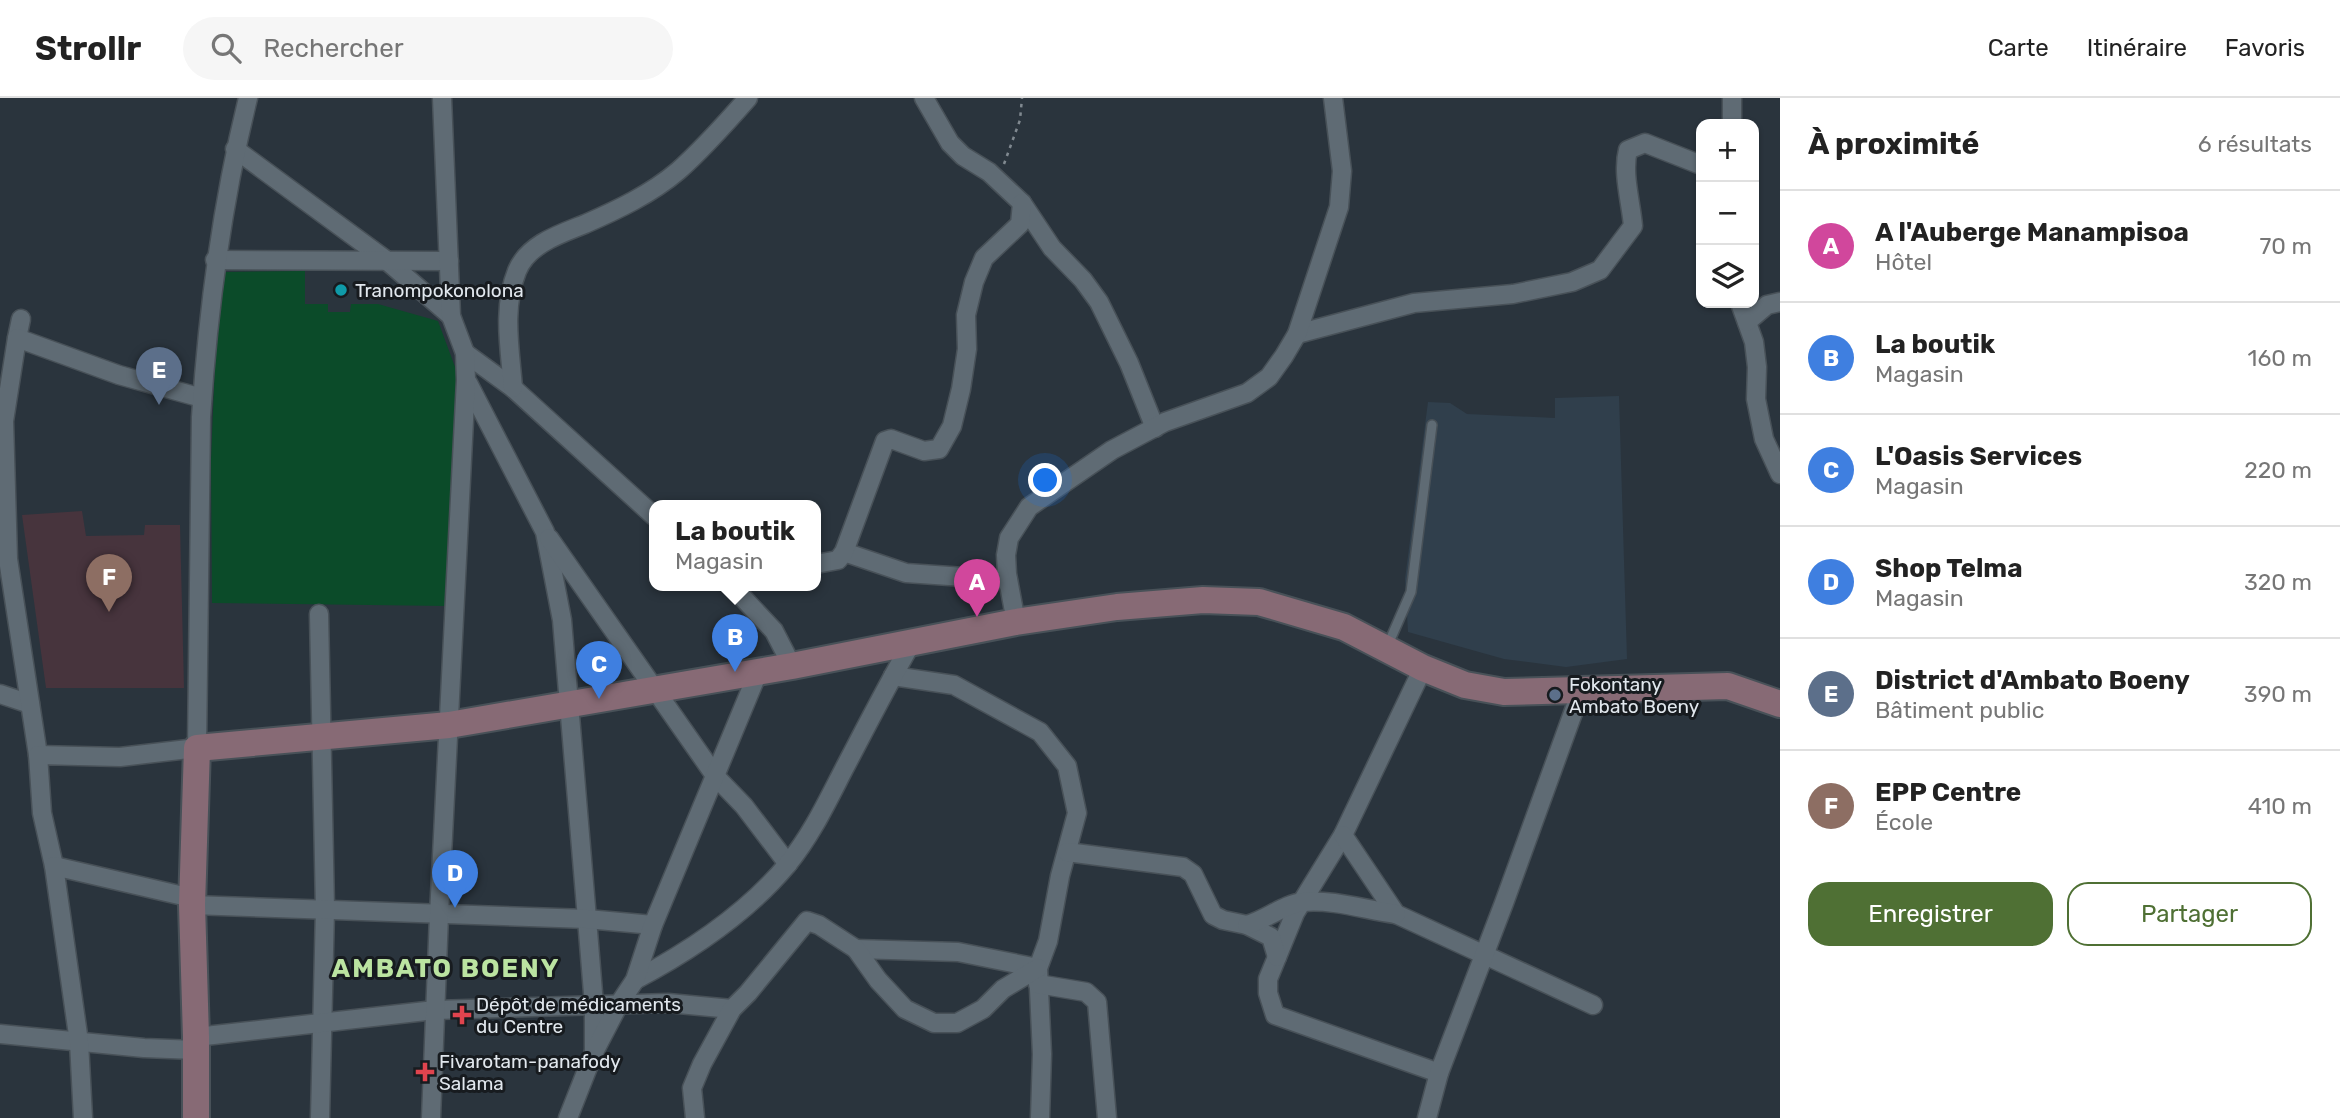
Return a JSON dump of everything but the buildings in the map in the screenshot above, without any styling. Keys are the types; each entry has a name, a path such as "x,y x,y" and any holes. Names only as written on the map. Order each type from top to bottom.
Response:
{"street":[{"path":"196,1118 192,902 202,398 215,260 235,149 248,98"},
{"path":"431,1118 466,380 465,353 451,316 442,98"},
{"path":"513,388 508,305 517,270 531,250 652,190 678,171 721,130 748,98"},
{"path":"924,98 950,143 963,156 999,180 1022,203 1052,248 1083,280 1099,302 1129,363 1155,428"},
{"path":"1016,622 1006,555 1009,538 1029,507 1112,450 1155,428 1247,393 1269,377 1284,356 1297,334 1339,207 1342,171 1333,98"},
{"path":"1732,98 1732,119"},
{"path":"1297,334 1413,303 1513,293 1572,282 1600,270 1633,226 1625,164 1628,150 1645,144 1696,163"},
{"path":"235,149 386,260 451,316"},
{"path":"821,563 838,560 844,552 885,441 891,439 924,451 939,449 952,426 961,389 967,349 966,315 974,282 984,258 1020,224 1022,203"},
{"path":"215,260 449,261"},
{"path":"1747,323 1767,305 1780,302"},
{"path":"1742,308 1754,342 1757,367 1756,399 1764,439 1780,474"},
{"path":"21,319 4,421 8,545 38,755 41,813 54,866 79,1042 83,1118"},
{"path":"17,338 119,375 202,398"},
{"path":"465,353 513,388 649,511"},
{"path":"466,380 545,532 716,777 744,806 788,864"},
{"path":"545,532 562,620 594,1005 594,1052"},
{"path":"844,552 906,573 1008,580"},
{"path":"741,591 774,631 792,666"},
{"path":"38,755 120,757 449,725 655,691 1016,622 1117,607 1203,600 1259,602 1344,627 1423,668 1465,685 1504,692 1728,686 1780,704"},
{"path":"319,614 325,909 320,1118"},
{"path":"635,980 676,959 736,915 788,864 819,818 912,642"},
{"path":"1423,668 1343,835 1295,913 1268,979 1268,993 1275,1015 1439,1073"},
{"path":"568,1118 594,1052 635,980 653,925 759,670"},
{"path":"892,676 954,685 1040,732 1067,766 1077,813 1038,976 1042,1054 1040,1118"},
{"path":"1427,1118 1439,1073 1581,691"},
{"path":"0,694 30,704"},
{"path":"1343,835 1395,914"},
{"path":"1066,852 1182,867 1193,874 1213,915 1247,925 1271,937 1277,957"},
{"path":"54,866 192,902 439,915 587,919 653,925"},
{"path":"1247,925 1301,902 1395,914 1593,1005"},
{"path":"695,1118 692,1088 732,1009 807,921 820,925 856,949 878,980 905,1009 934,1023 957,1023 983,1009 1003,989 1038,976"},
{"path":"856,949 958,952 1086,992 1097,1002 1107,1118"},
{"path":"0,1034 144,1048 196,1044 323,1023 435,1010 668,1003 732,1009"}],"lane":[{"path":"1386,649 1411,592 1432,425"}],"path":[{"path":"999,180 1020,120 1022,98"}],"shaded area":[{"path":"1619,396 1627,659 1566,667 1504,659 1408,632 1405,579 1428,402 1450,403 1467,414 1555,418 1555,398"},
{"path":"82,511 86,536 144,535 145,525 180,525 184,688 46,688 22,515"}],"green space":[{"path":"305,271 305,304 328,304 328,312 350,312 351,304 378,304 438,321 458,375 447,606 212,603 211,459 223,272"}],"place":[{"name":"Tranompokonolona","path":"341,290"},
{"name":"District d'Ambato Boeny","path":"159,405"},
{"name":"EPP Centre","path":"109,612"},
{"name":"A l'Auberge Manampisoa","path":"977,617"},
{"name":"La boutik","path":"735,672"},
{"name":"Fokontany Ambato Boeny","path":"1555,695"},
{"name":"L'Oasis Services","path":"599,699"},
{"name":"Shop Telma","path":"455,908"},
{"name":"Dépôt de médicaments du Centre","path":"462,1015"},
{"name":"Fivarotam-panafody Salama","path":"425,1072"}],"district":[{"name":"AMBATO BOENY","path":"446,968"}]}
